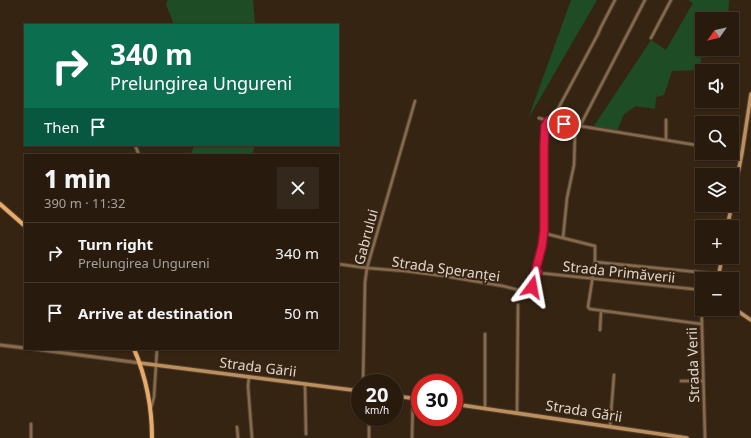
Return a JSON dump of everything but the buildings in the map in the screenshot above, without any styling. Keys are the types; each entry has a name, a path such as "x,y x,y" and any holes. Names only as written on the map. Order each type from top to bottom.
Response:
{"main road":[{"path":"739,168 751,94"},
{"path":"0,204 24,225"},
{"path":"739,312 751,320"},
{"path":"134,350 140,363 146,385 152,438"},
{"name":"Strada Gării","path":"140,363 351,390"},
{"name":"Strada Gării","path":"463,405 687,438"}],"street":[{"path":"537,270 544,232 545,126 550,122 615,0"},
{"path":"563,238 567,198 573,169 575,135 578,126 645,0"},
{"path":"651,38 671,0"},
{"name":"Gabrului","path":"363,374 364,282 415,101"},
{"path":"539,118 550,122 695,145"},
{"path":"666,120 666,140"},
{"path":"544,232 595,246 595,262 588,307 590,309 701,324"},
{"path":"595,262 698,272"},
{"name":"Strada Speranței","path":"339,264 444,276 503,286 526,292 531,289 537,270"},
{"name":"Strada Primăverii","path":"537,270 592,279 695,289"},
{"path":"517,412 518,305"},
{"path":"600,330 601,311"},
{"name":"Strada Verii","path":"701,316 705,438"},
{"path":"484,408 486,334"},
{"path":"0,345 24,348"},
{"name":"Strada Gării","path":"42,350 140,363"},
{"path":"150,411 154,397 157,350"},
{"path":"610,426 614,375"},
{"path":"249,377 248,386 252,438"},
{"path":"681,381 703,381"},
{"path":"305,384 306,434"},
{"path":"31,424 31,438"},
{"path":"369,426 369,438"},
{"path":"412,426 412,438"},
{"path":"237,427 238,438"}],"green space":[{"path":"168,0 253,0 255,24 174,24 166,4"},
{"path":"571,0 597,0 528,119"},
{"path":"688,0 729,0 728,12 695,12 695,56 718,56 701,58 700,64 695,64 695,70 672,71 664,95 656,97 655,109 636,106 624,114 617,131 594,126 651,40 666,50 693,3"},
{"path":"194,146 255,146 252,154 191,154"}],"route":[{"path":"532,287 536,273 538,272 536,269 542,246 544,230 544,131 548,121 564,124"}]}
